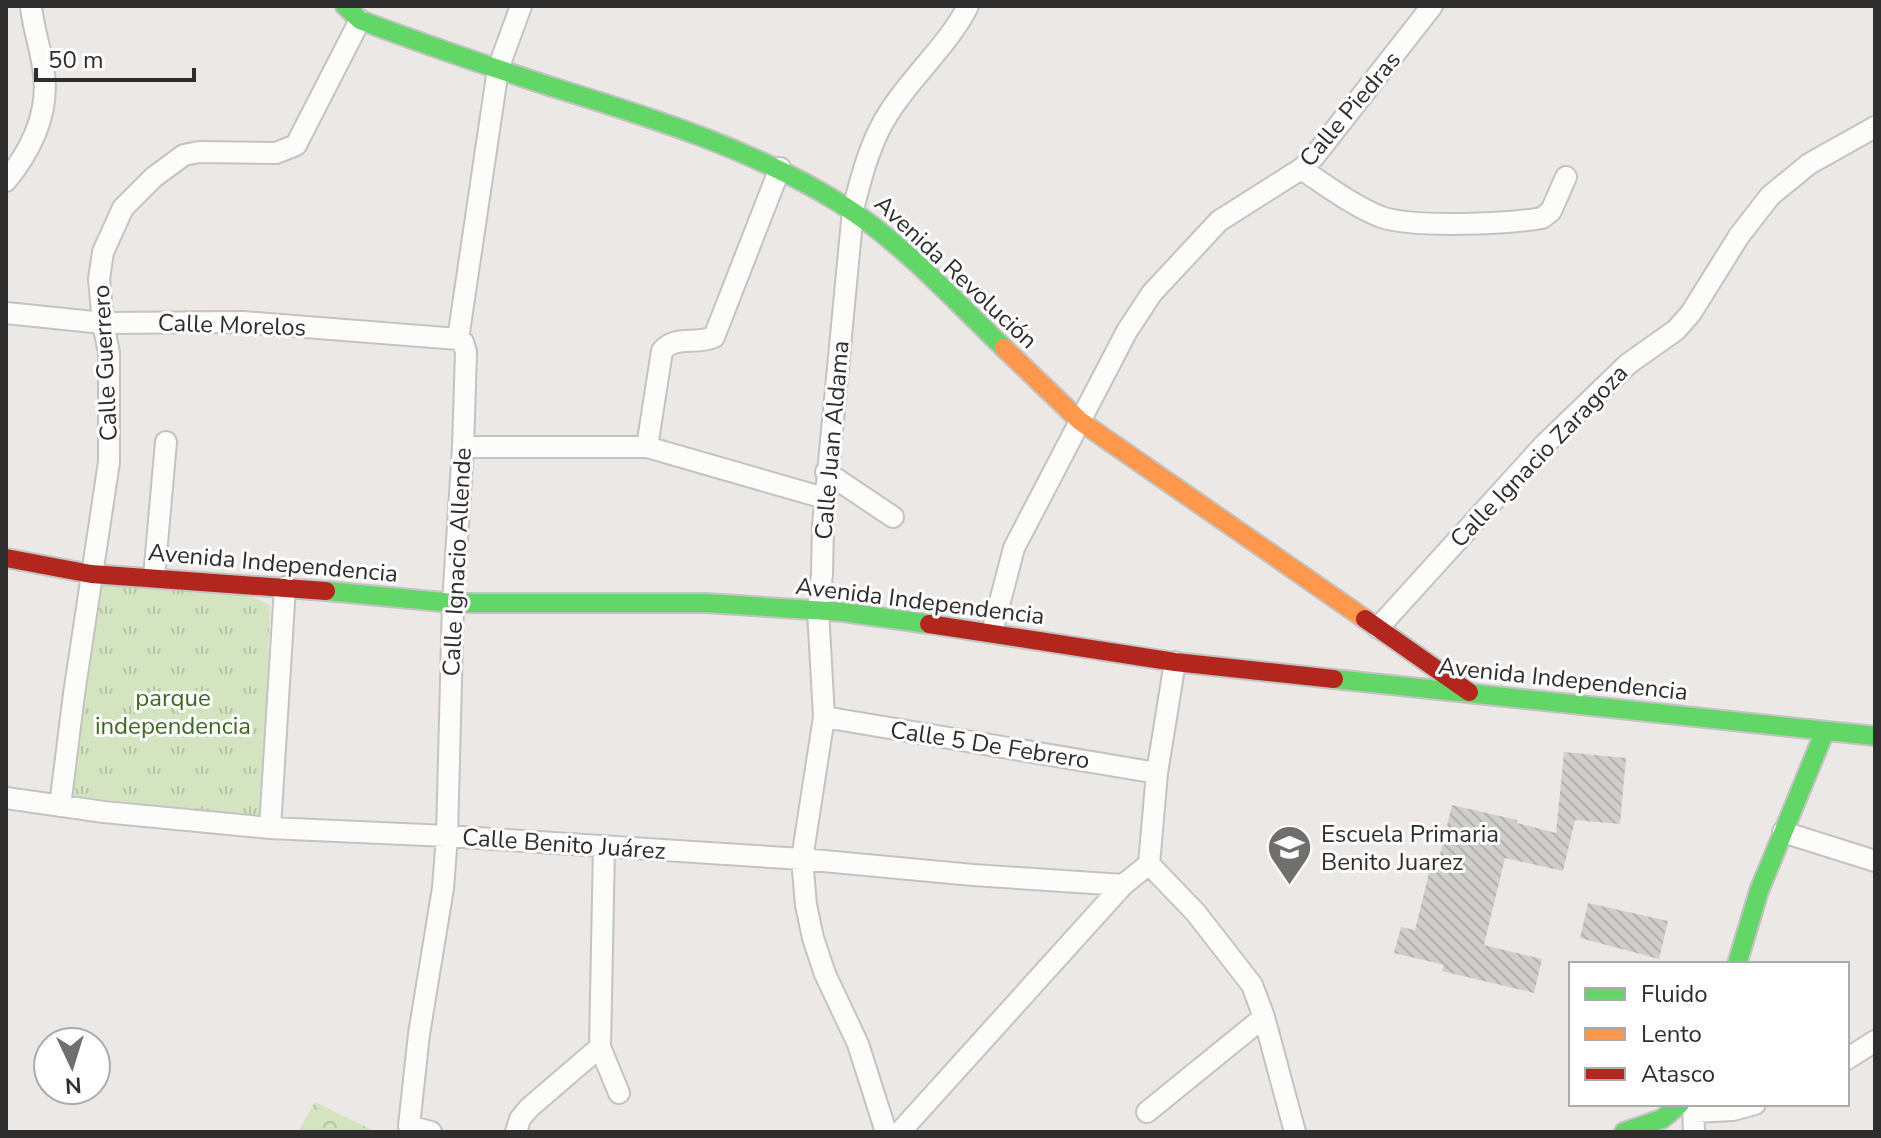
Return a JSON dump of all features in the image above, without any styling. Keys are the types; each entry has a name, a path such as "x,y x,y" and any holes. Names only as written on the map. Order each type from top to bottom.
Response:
{"street":[{"path":"6,181 20,164 38,132 45,96 44,70 31,6"},
{"name":"Calle Ignacio Allende","path":"406,1129 443,888 447,836 453,603 466,352 463,342 458,339 498,69 521,6"},
{"name":"Calle Juan Aldama","path":"886,1132 858,1044 825,974 806,905 802,859 824,717 818,610 824,498 853,210 879,129 968,6"},
{"name":"Calle Piedras","path":"992,632 1014,548 1127,331 1152,293 1219,221 1301,169 1313,158 1432,6"},
{"name":"Avenida Revolución","path":"353,13 498,69 689,131 780,168 853,210 886,235 1080,421 1471,693"},
{"name":"Calle Guerrero","path":"60,806 109,462 110,366 99,279 103,252 123,208 154,177 184,155 199,152 276,153 296,145 353,13"},
{"name":"Calle Ignacio Zaragoza","path":"1378,628 1543,446 1628,364 1676,330 1691,313 1739,236 1770,196 1809,164 1875,127"},
{"path":"647,447 662,351 673,342 703,341 714,337 780,168"},
{"path":"1301,169 1379,216 1401,222 1425,223 1542,218 1551,211 1566,177"},
{"name":"Calle Morelos","path":"6,313 103,323 243,322 458,339"},
{"path":"154,577 166,442"},
{"path":"463,447 647,447 824,498"},
{"path":"826,472 893,517"},
{"name":"Avenida Independencia","path":"6,558 91,574 285,587 453,603 705,603 894,617 1175,662 1875,736"},
{"path":"270,828 285,587"},
{"path":"900,1132 1123,885 1149,864 1157,773 1175,662"},
{"name":"Calle 5 De Febrero","path":"824,717 1157,773"},
{"path":"1738,962 1759,891 1825,731"},
{"name":"Calle Benito Juárez","path":"6,798 270,828 802,859 1123,885"},
{"path":"1783,832 1875,861"},
{"path":"604,847 600,1047 619,1093"},
{"path":"1149,864 1196,913 1240,968 1258,997 1295,1132"},
{"path":"1147,1112 1264,1017"},
{"path":"1849,1058 1875,1041"},
{"path":"516,1132 529,1108 600,1047"},
{"path":"1624,1132 1645,1127 1671,1115 1748,1106"},
{"path":"406,1129 431,1132"}],"green space":[{"name":"parque independencia","path":"93,580 234,589 270,605 262,816 70,796"},
{"path":"315,1102 376,1132 298,1132"}],"building":[{"path":"1564,752 1626,758 1620,824 1575,820 1563,871 1505,858 1484,945 1542,959 1534,993 1442,971 1444,965 1394,953 1401,927 1415,930 1431,865 1437,867 1452,805 1517,820 1517,823 1556,833"},
{"path":"1588,903 1668,921 1659,959 1580,938"}],"traffic: fast":[{"path":"345,6 360,20 699,136 807,184 885,236 1004,348"},
{"path":"326,591 453,603 705,603 843,612 929,624"},
{"path":"1334,679 1875,736"},
{"path":"1738,962 1759,891 1825,731"},
{"path":"1624,1132 1662,1119 1678,1106"}],"traffic: slow":[{"path":"1004,348 1080,421 1365,619"}],"traffic: jam":[{"path":"6,558 91,574 326,591"},
{"path":"1365,619 1469,692"},
{"path":"929,624 1175,662 1334,679"}],"place":[{"name":"Escuela Primaria Benito Juarez","path":"1290,887"}]}
